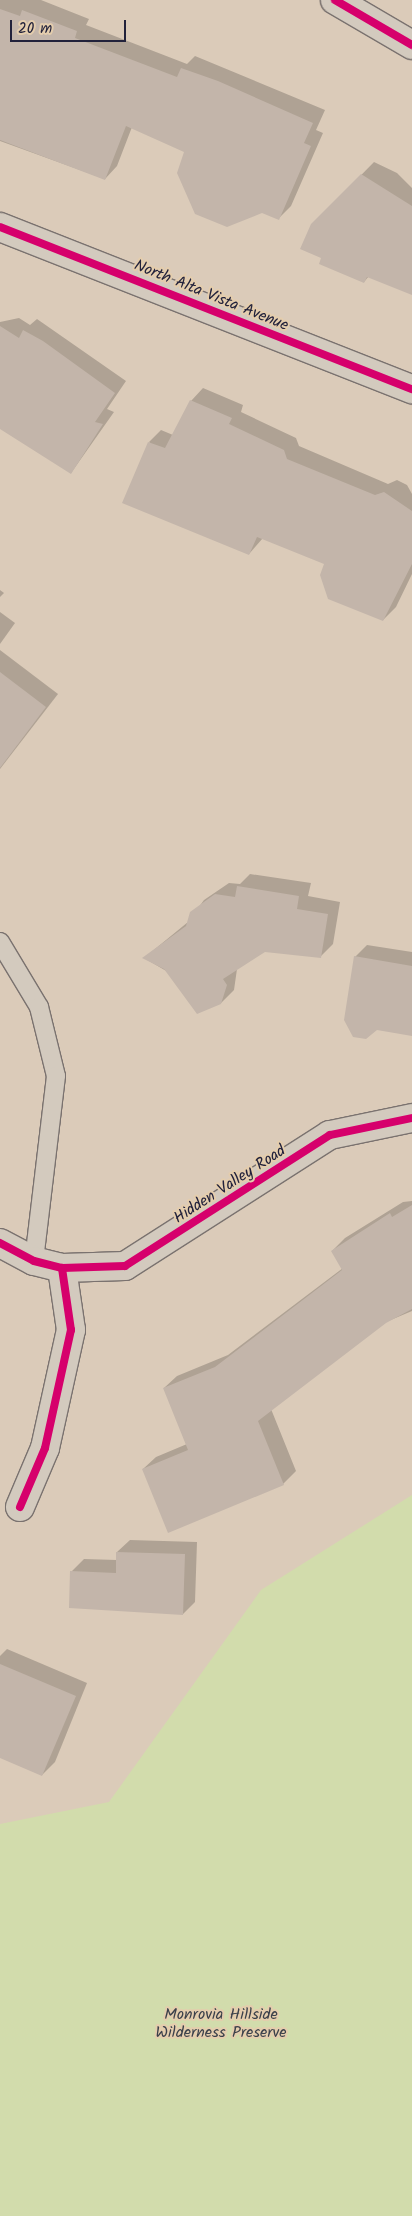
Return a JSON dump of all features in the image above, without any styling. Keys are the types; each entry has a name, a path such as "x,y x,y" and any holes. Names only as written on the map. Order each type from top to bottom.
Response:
{"street":[{"path":"335,0 412,45"},
{"name":"North Alta Vista Avenue","path":"0,227 412,389"},
{"name":"Hidden Valley Road","path":"0,1244 34,1261 62,1268 125,1266 330,1135 412,1118"},
{"path":"20,1507 45,1448 71,1330 62,1268"}],"lane":[{"path":"0,942 39,1007 56,1076 34,1261"}],"green space":[{"name":"Monrovia Hillside Wilderness Preserve","path":"412,1495 412,2216 0,2216 0,1824 109,1802 261,1590"}],"building":[{"path":"0,9 20,16 22,10 77,31 75,38 177,77 181,68 218,81 313,123 304,143 311,146 279,220 262,213 227,227 195,214 177,173 184,152 126,126 105,180 0,140"},
{"path":"361,174 412,206 412,295 367,277 364,283 319,264 321,258 300,249 311,224"},
{"path":"0,326 19,338 23,330 43,341 115,393 95,422 103,424 71,474 0,429"},
{"path":"190,400 232,418 229,424 284,450 287,459 375,495 384,492 412,511 412,564 383,621 328,599 320,575 324,564 257,537 249,555 122,503 148,442 165,448"},
{"path":"0,672 46,707 0,768"},
{"path":"237,886 299,896 297,909 328,914 321,958 265,952 223,979 227,985 221,1004 197,1014 164,969 142,958 186,926 190,912 215,894 235,897"},
{"path":"354,956 412,966 412,1036 377,1030 366,1039 353,1037 344,1020"},
{"path":"412,1205 412,1309 386,1323 258,1421 284,1485 168,1533 142,1469 188,1450 163,1388 215,1367 342,1270 331,1251 390,1213 392,1217"},
{"path":"116,1552 185,1554 183,1615 69,1608 70,1571 116,1573"},
{"path":"0,1664 76,1696 42,1776 0,1758"}],"cycle path":[{"path":"335,0 412,45"},
{"path":"0,227 412,389"},
{"path":"0,1243 34,1261 62,1268 125,1266 330,1135 412,1118"},
{"path":"20,1507 45,1448 71,1330 62,1268"}]}
